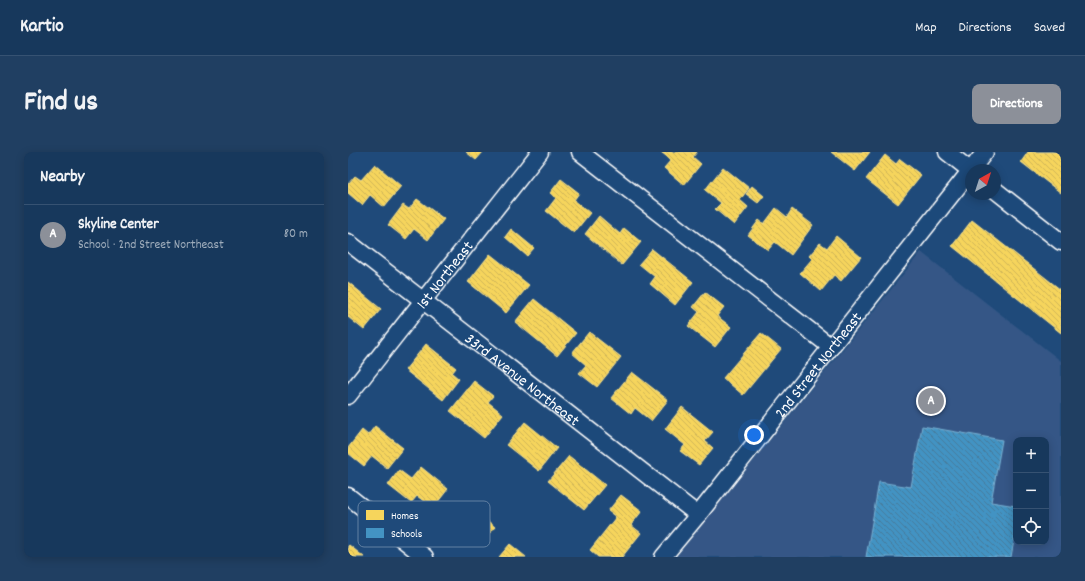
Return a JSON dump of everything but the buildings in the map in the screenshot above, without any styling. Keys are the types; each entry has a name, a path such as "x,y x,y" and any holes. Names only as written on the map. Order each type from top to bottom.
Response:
{"street":[{"name":"1st Northeast","path":"348,396 540,152"},
{"path":"580,152 832,346"},
{"path":"947,152 965,166"},
{"name":"2nd Street Northeast","path":"976,164 985,152"},
{"name":"2nd Street Northeast","path":"663,557 698,515 965,178"},
{"path":"1001,195 1061,242"},
{"name":"33rd Avenue Northeast","path":"348,242 698,515"},
{"path":"348,496 358,504"},
{"path":"412,547 425,557"}],"shaded area":[{"path":"921,252 1061,361 1061,557 676,557"}],"place":[{"name":"Skyline Center","path":"931,401"}]}
